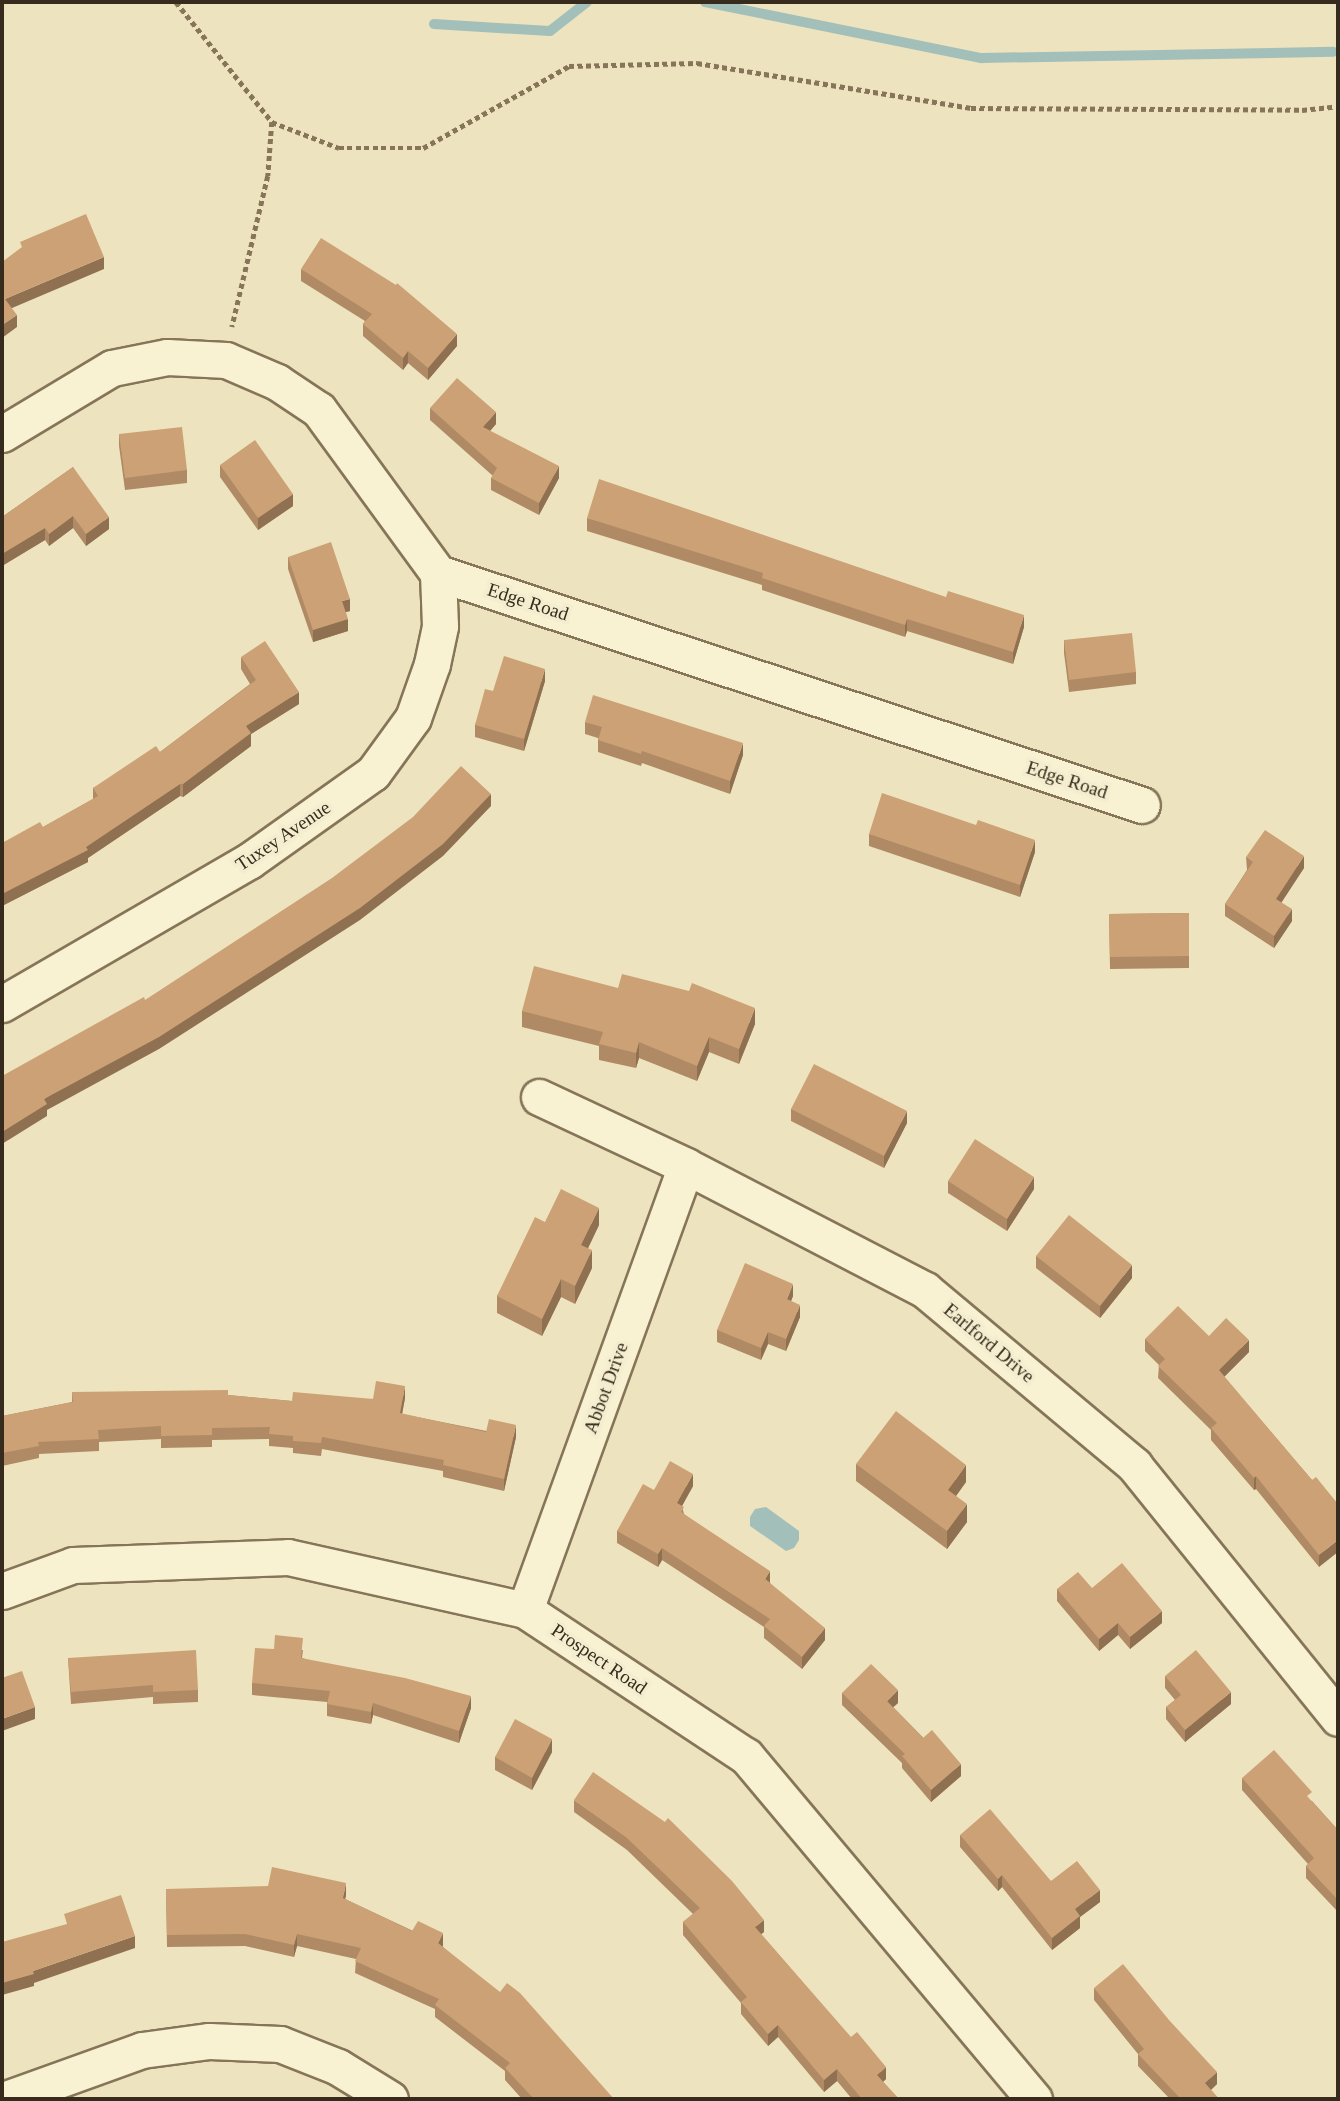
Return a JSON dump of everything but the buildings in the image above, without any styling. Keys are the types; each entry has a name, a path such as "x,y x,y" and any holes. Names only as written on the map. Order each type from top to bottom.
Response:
{"street":[{"path":"2,435 112,368 167,357 226,360 277,382 319,410 438,573"},
{"name":"Edge Road","path":"438,573 1142,805"},
{"name":"Tuxey Avenue","path":"2,1004 249,861 373,773 413,718 432,664 440,626 438,573"},
{"name":"Earlford Drive","path":"539,1097 686,1166 925,1290 1134,1465 1338,1718"},
{"name":"Abbot Drive","path":"525,1609 686,1166"},
{"name":"Prospect Road","path":"2,1591 73,1565 289,1557 525,1609 746,1756 1034,2099"},
{"path":"6,2099 142,2050 209,2041 280,2044 338,2067 390,2099"}],"path":[{"path":"176,2 272,122 339,148 423,148 569,66 697,63 971,108 1302,110 1338,106"},
{"path":"226,360 268,176 272,122"}],"water":[{"path":"766,1507 799,1531 799,1540 794,1548 786,1551 750,1526 750,1517 755,1509"}],"waterway":[{"path":"434,24 550,31 587,2"},
{"path":"705,2 981,58 1333,52"}]}
